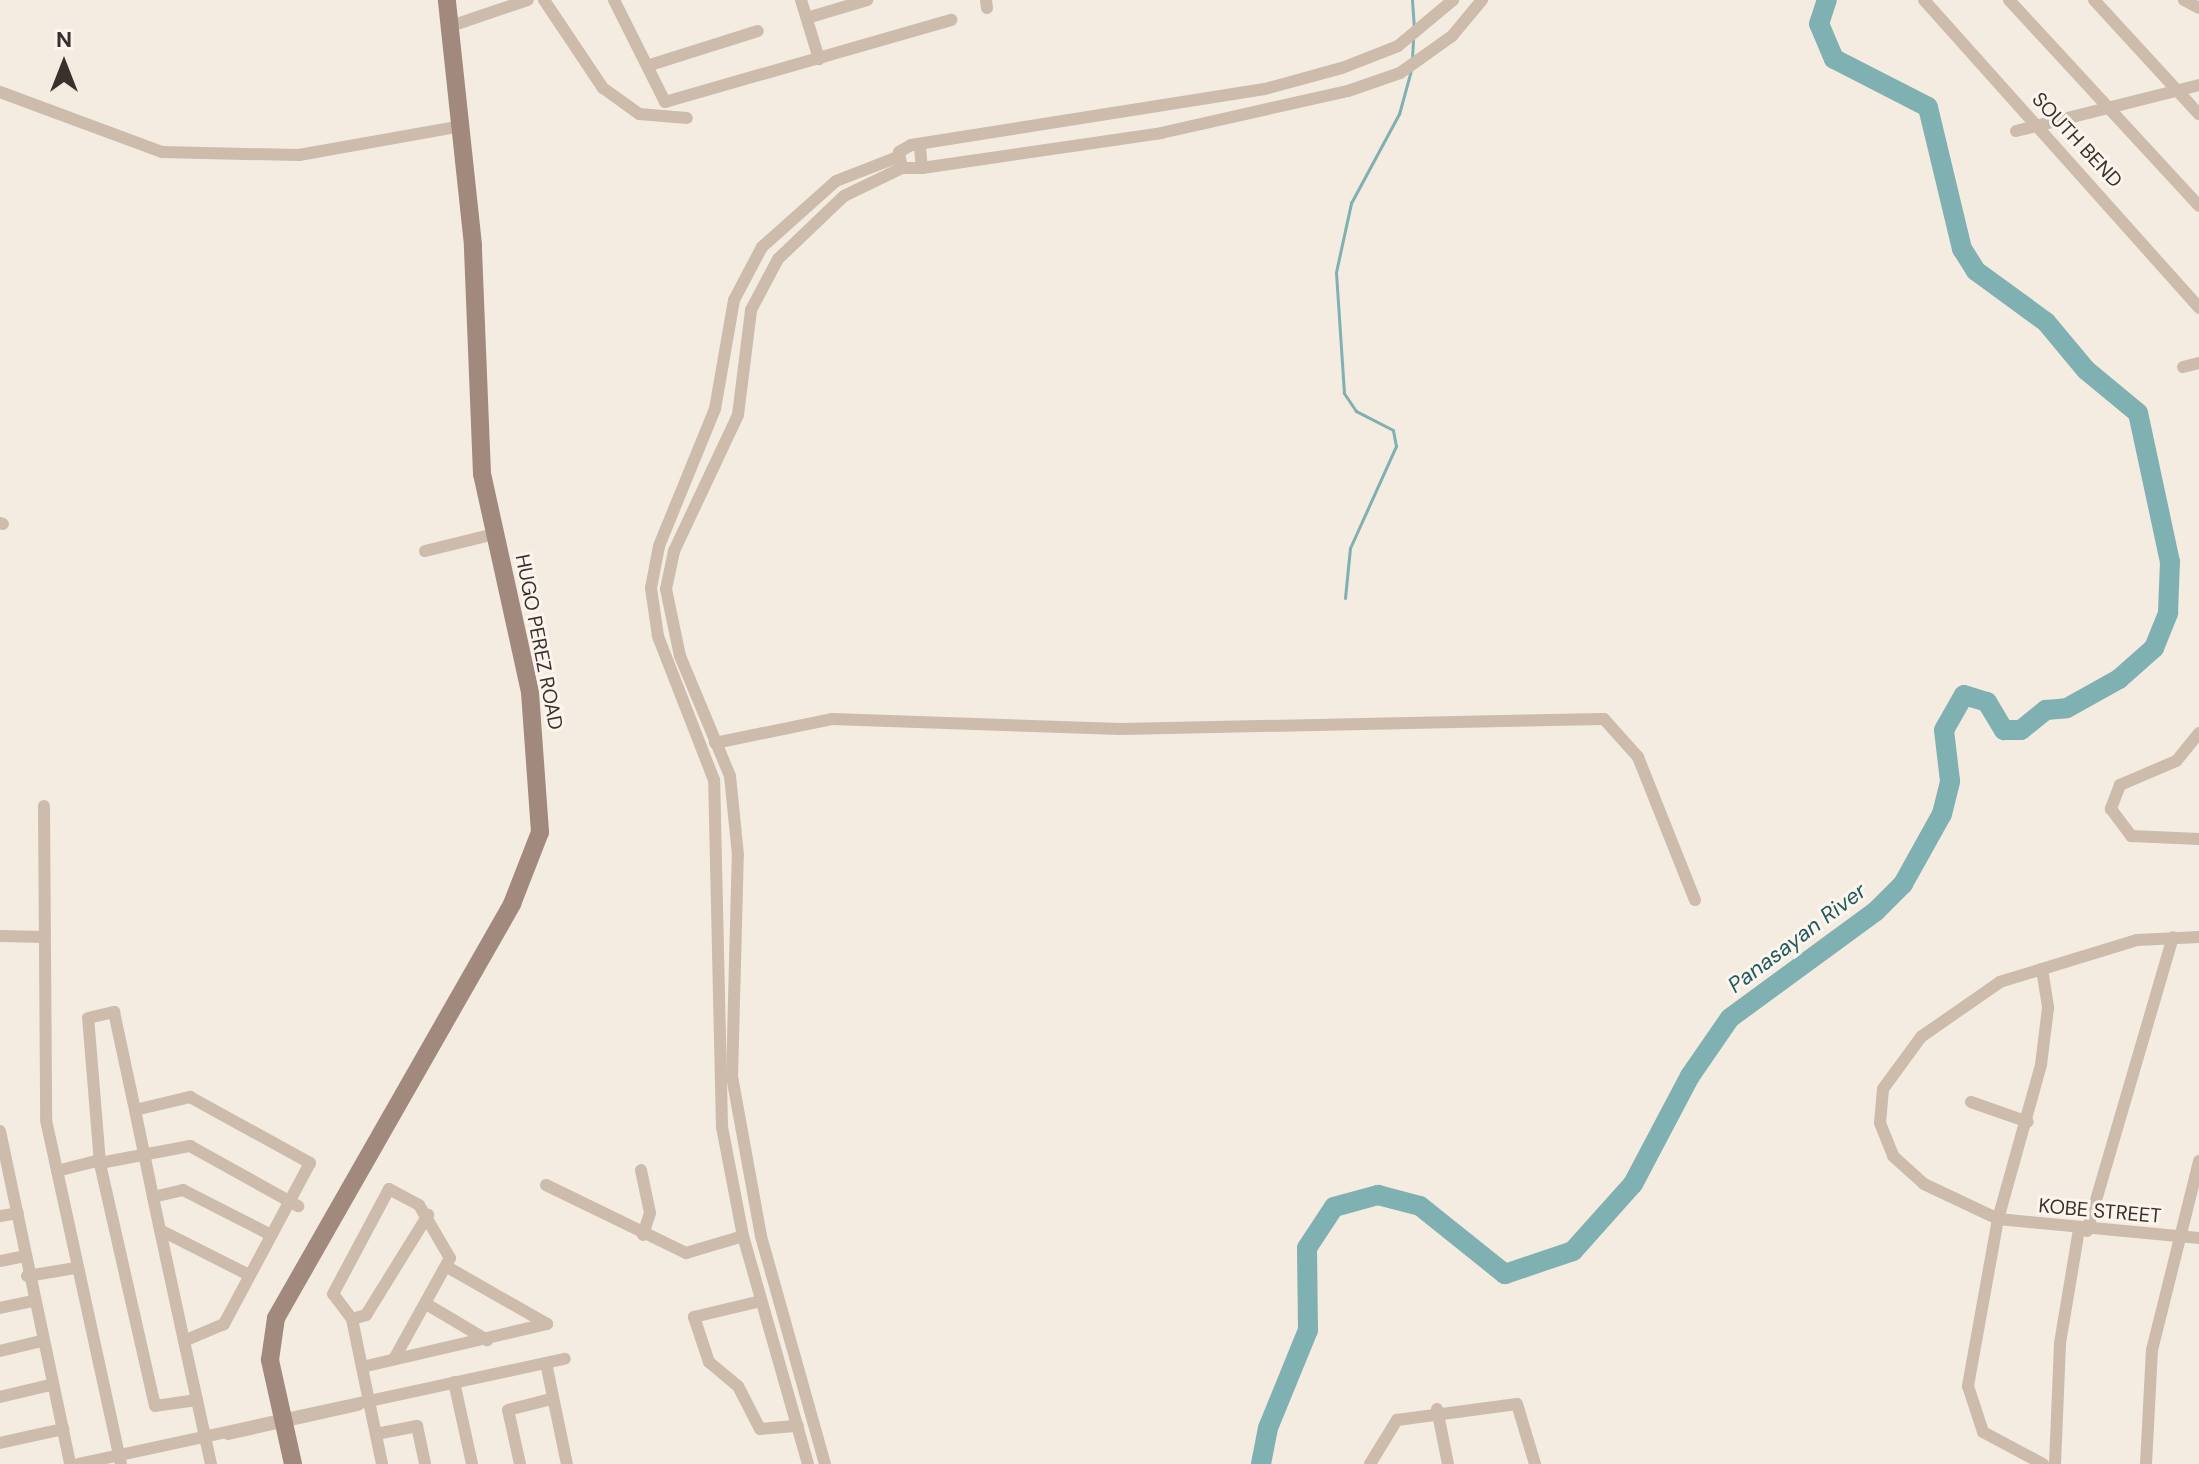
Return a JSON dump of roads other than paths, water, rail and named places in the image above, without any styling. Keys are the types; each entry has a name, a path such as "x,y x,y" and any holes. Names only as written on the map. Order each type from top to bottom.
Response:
{"street":[{"name":"HUGO PEREZ ROAD","path":"293,1464 270,1360 276,1318 512,904 540,832 530,692 495,534 474,389 473,245 447,0"},
{"path":"451,26 528,0"},
{"path":"544,0 603,88 639,114 687,118"},
{"path":"614,0 650,65 665,102 951,20"},
{"path":"801,0 819,59"},
{"path":"807,18 867,0"},
{"path":"825,1464 761,1236 732,1077 738,855 720,741 680,656 666,589 674,551 738,415 751,310 778,259 844,196 900,163 906,146 920,147 1265,89 1398,46 1437,20 1453,0"},
{"path":"808,1464 743,1236 717,1075 720,815 705,746 658,636 651,588 659,546 715,409 734,300 762,247 836,181 900,163 922,168 1245,117 1400,73 1452,36 1482,0"},
{"name":"SOUTH BEND","path":"1924,0 2199,308"},
{"path":"2009,0 2199,206"},
{"path":"2094,0 2199,114"},
{"path":"2184,0 2199,8"},
{"path":"650,65 758,31"},
{"path":"2016,131 2199,85"},
{"path":"0,92 162,152 299,155 462,126"},
{"path":"920,147 922,168"},
{"path":"2183,367 2199,363"},
{"path":"425,551 495,534"},
{"path":"651,588 666,589"},
{"path":"705,746 832,719 1121,729 1604,719 1638,757 1695,900"},
{"path":"2199,733 2193,754 2120,785 2111,809 2131,836 2199,839"},
{"path":"44,806 41,1042 57,1171 120,1460"},
{"path":"0,936 43,937"},
{"path":"2055,1464 2060,1343 2083,1230 2173,937"},
{"name":"KOBE STREET","path":"2199,937 2173,937 2000,982 1949,1014 1921,1037 1883,1089 1880,1123 1893,1156 1924,1184 1998,1219 2083,1230 2199,1238"},
{"path":"2042,969 2047,1023 2028,1122 1998,1219 1968,1403 1983,1432 2043,1464"},
{"path":"197,1400 155,1406 100,1162 88,1018 114,1012 211,1464"},
{"path":"135,1110 190,1097 310,1163 294,1204 271,1235 220,1330 184,1341"},
{"path":"1971,1102 2028,1122"},
{"path":"0,1131 3,1173 18,1213 27,1276 70,1464"},
{"path":"57,1171 190,1146 294,1204"},
{"path":"2146,1464 2152,1350 2199,1161"},
{"path":"641,1170 650,1213 643,1235"},
{"path":"546,1185 643,1235 686,1253 743,1236"},
{"path":"362,1367 547,1324 449,1268 428,1215 389,1189 333,1294 352,1319 382,1464"},
{"path":"153,1197 183,1190 271,1235"},
{"path":"0,1216 18,1213"},
{"path":"352,1319 366,1315 428,1215"},
{"path":"160,1230 249,1275"},
{"path":"0,1261 25,1256"},
{"path":"27,1276 76,1268"},
{"path":"394,1359 449,1268"},
{"path":"0,1308 33,1301"},
{"path":"761,1301 694,1317 709,1362 738,1386 760,1429 798,1426"},
{"path":"428,1305 487,1340"},
{"path":"0,1351 41,1341"},
{"path":"78,1464 120,1460 205,1436 565,1359"},
{"path":"546,1363 551,1399 567,1464"},
{"path":"454,1382 472,1464"},
{"path":"0,1397 50,1385"},
{"path":"520,1464 508,1410 551,1399"},
{"path":"1370,1464 1397,1420 1437,1409 1517,1404 1535,1464"},
{"path":"1437,1409 1448,1464"},
{"path":"376,1434 417,1426 425,1464"},
{"path":"0,1443 63,1429"}],"waterway":[{"path":"1412,0 1414,27"},
{"name":"Panasayan River","path":"1261,1464 1268,1428 1308,1330 1307,1248 1334,1207 1378,1195 1420,1206 1505,1274 1573,1251 1633,1184 1690,1076 1730,1018 1875,912 1903,884 1942,814 1950,781 1944,730 1964,695 1987,702 2004,730 2021,730 2046,710 2067,708 2119,679 2154,648 2168,613 2170,562 2138,413 2086,370 2046,322 1976,271 1962,249 1928,107 1834,59 1819,24 1827,0"},
{"path":"1412,59 1413,39"},
{"path":"1345,598 1350,548 1396,446 1393,430 1356,411 1344,393 1336,272 1351,203 1399,114 1411,70"}]}
